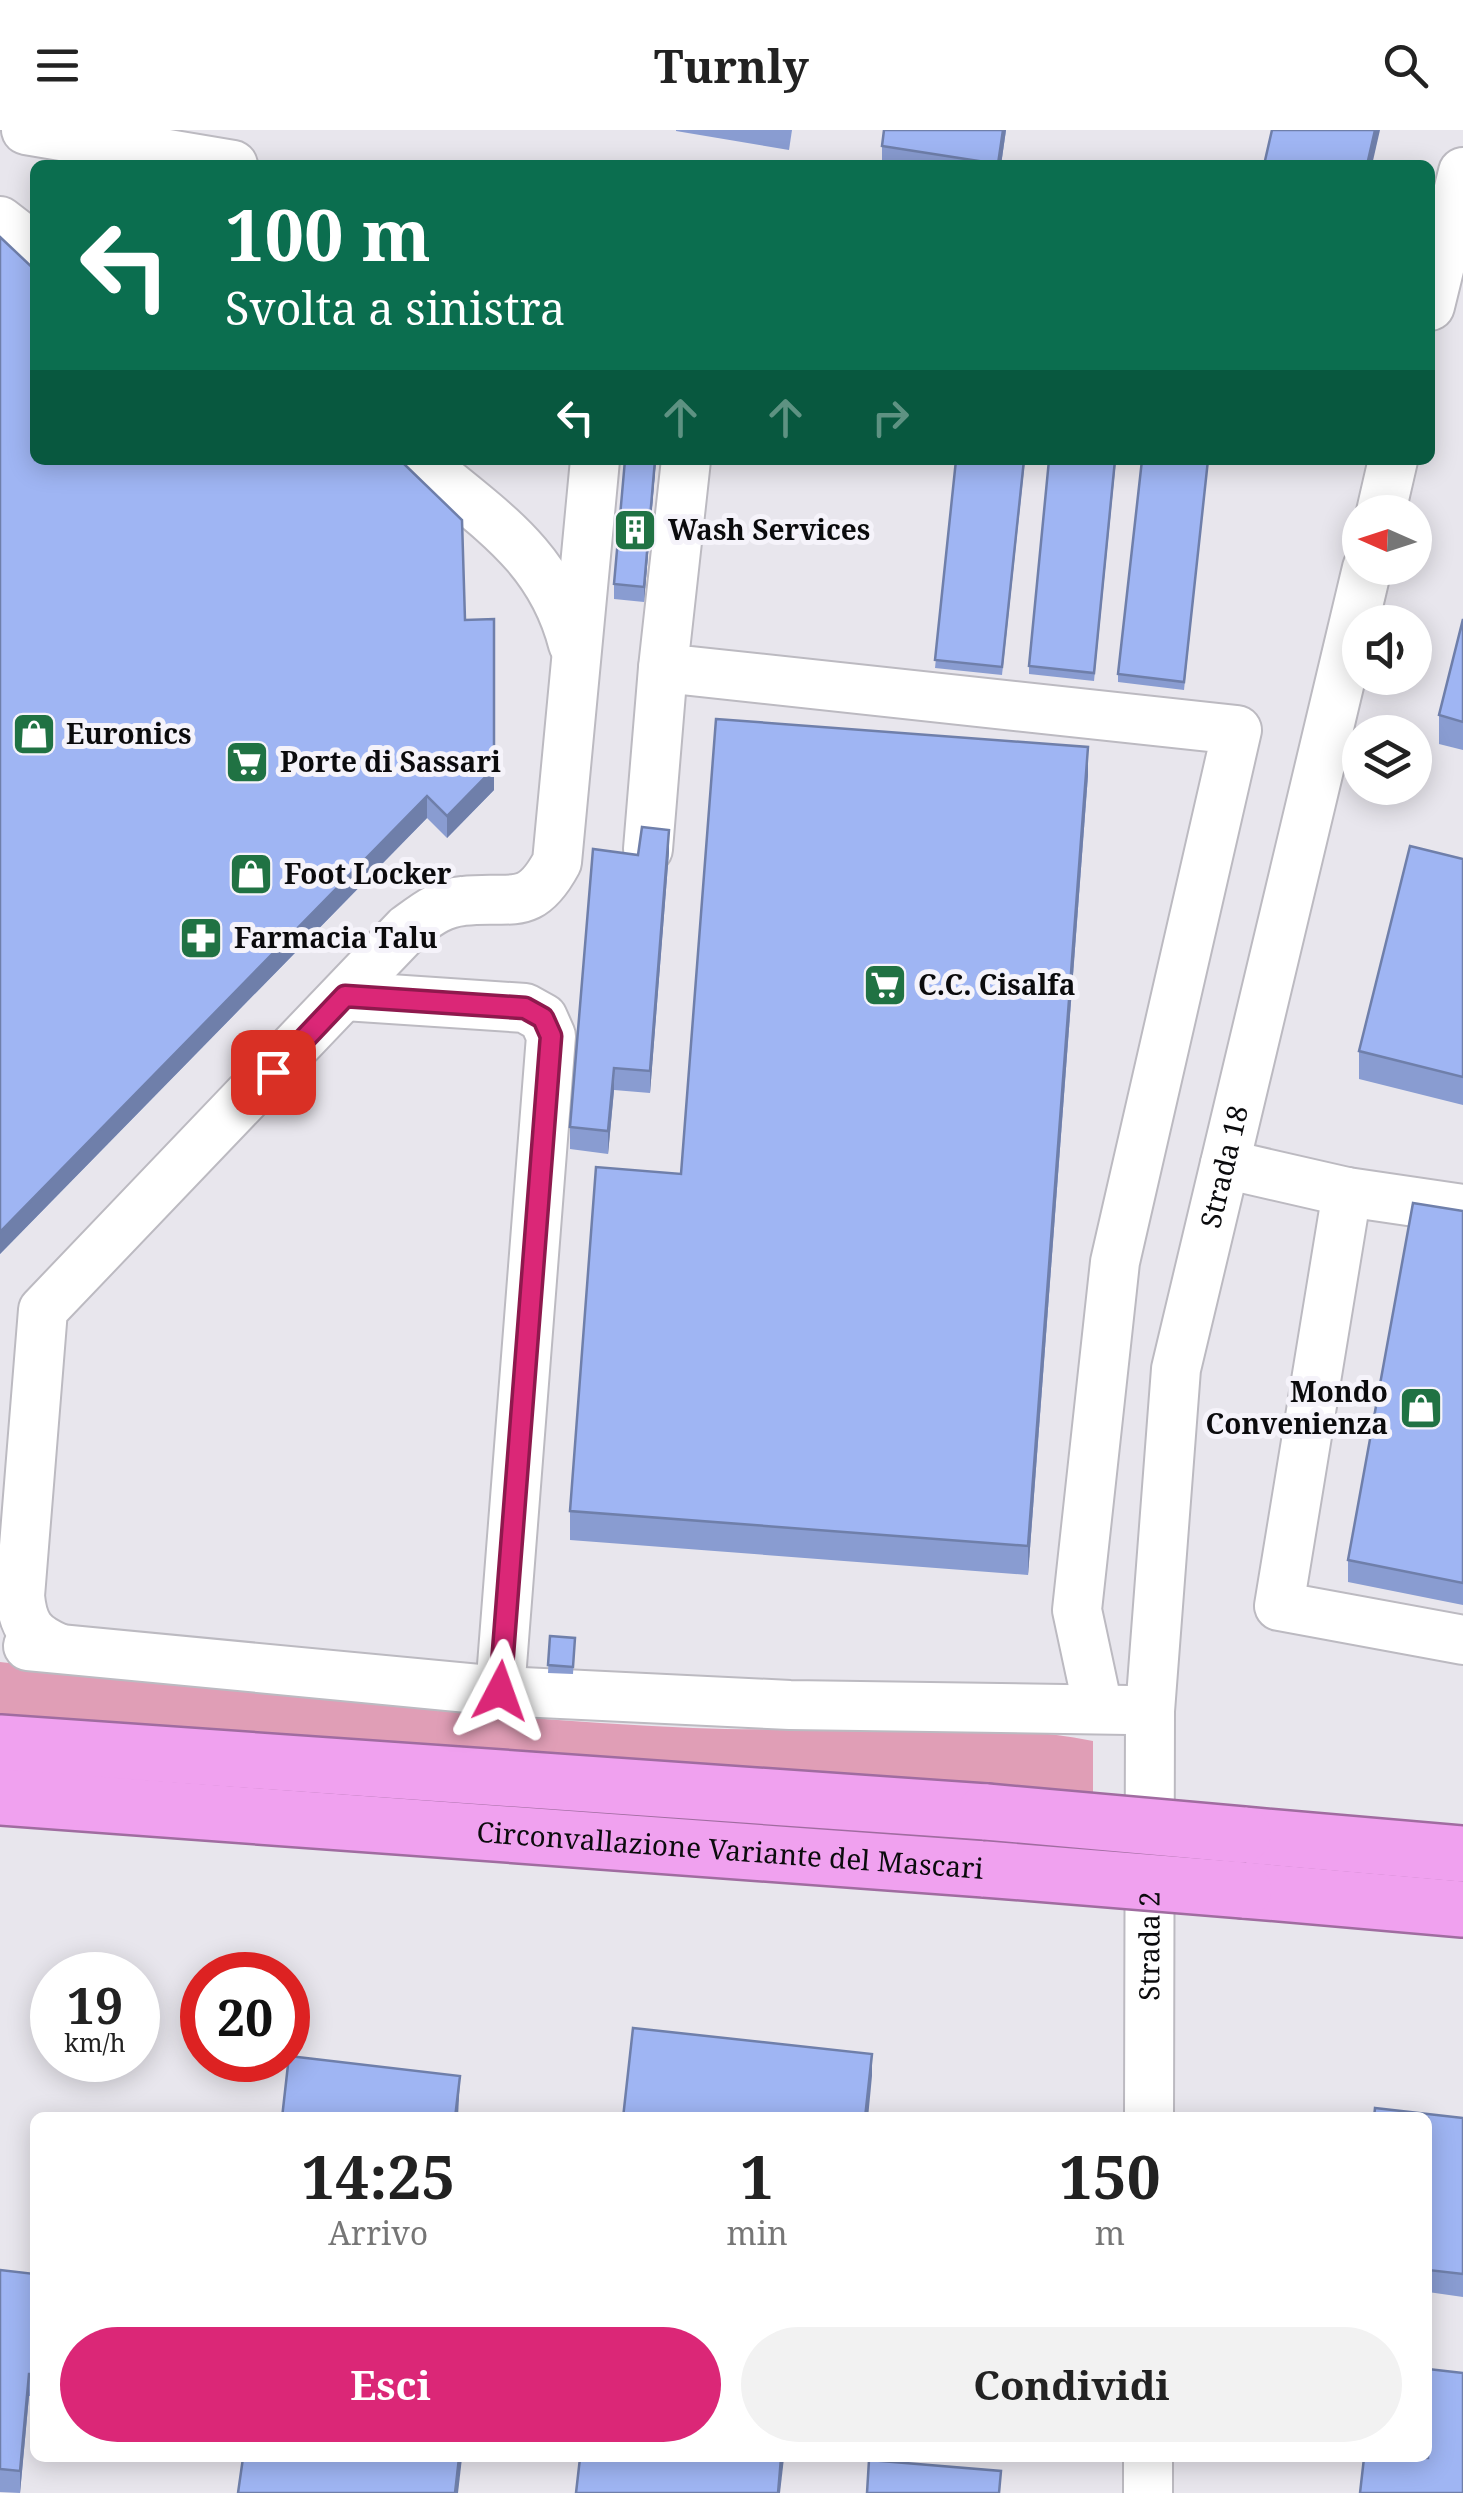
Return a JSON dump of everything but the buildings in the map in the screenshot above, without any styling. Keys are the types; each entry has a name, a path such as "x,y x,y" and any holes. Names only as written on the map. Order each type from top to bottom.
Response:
{"highway":[{"name":"Circonvallazione Variante del Mascari","path":"0,1744 986,1812 1463,1854"},
{"name":"Circonvallazione Variante del Mascari","path":"0,1797 985,1869 1463,1909"}],"street":[{"path":"26,130 203,160"},
{"path":"1435,286 1463,172"},
{"path":"0,221 30,244"},
{"path":"425,465 538,564 562,603 577,658"},
{"path":"58,1648 33,1637 22,1618 43,1310 407,930 434,908 463,900 516,903 544,886 557,862 595,465"},
{"path":"648,849 685,465"},
{"path":"1384,495 1392,465"},
{"name":"Strada 18","path":"1150,1776 1150,1711 1176,1369 1364,585"},
{"path":"663,668 1237,730 1115,1262 1077,1610 1098,1708"},
{"path":"345,996 525,1008 543,1018 551,1036 500,1691"},
{"path":"1225,1164 1347,1192 1463,1209"},
{"path":"1347,1192 1279,1606 1463,1640"},
{"path":"0,1398 42,1332"},
{"path":"0,1552 27,1512"},
{"path":"0,1644 500,1691 790,1705 1150,1711"},
{"name":"Strada 2","path":"1149,2112 1150,1776"},
{"path":"1148,2462 1148,2493"}],"shaded area":[{"path":"0,1662 346,1701 606,1723 743,1729 944,1727 1044,1734 1093,1741 1093,1793 1057,1795 0,1717"}],"place":[{"name":"Wash Services","path":"635,530"},
{"name":"Euronics","path":"34,734"},
{"name":"Porte di Sassari","path":"247,762"},
{"name":"Foot Locker","path":"251,874"},
{"name":"Farmacia Talu","path":"201,938"},
{"name":"C.C. Cisalfa","path":"885,985"},
{"name":"Mondo Convenienza","path":"1421,1408"}],"route":[{"path":"273,1072 345,996 525,1008 543,1018 551,1036 500,1691"}]}
